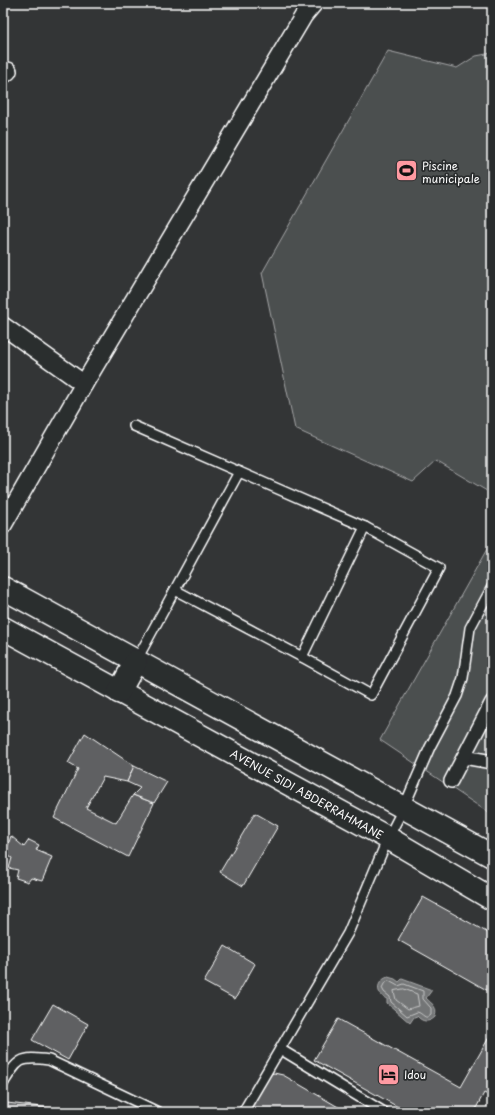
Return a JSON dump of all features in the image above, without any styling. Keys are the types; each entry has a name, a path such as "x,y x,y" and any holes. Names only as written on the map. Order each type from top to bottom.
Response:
{"street":[{"path":"3,525 84,384 304,15 314,3"},
{"path":"3,326 84,384"},
{"path":"3,588 492,856"},
{"name":"AVENUE SIDI ABDERRAHMANE","path":"3,628 388,838 492,899"},
{"path":"119,692 136,661"},
{"path":"451,781 492,702"},
{"path":"464,757 492,762"}],"lane":[{"path":"134,426 365,527 440,568 371,695 175,590"},
{"path":"136,661 239,472"},
{"path":"302,657 365,527"},
{"path":"242,1112 348,933 388,838 404,807 430,747 457,696 463,678 470,628 492,586"},
{"path":"280,1049 384,1112"},
{"path":"3,1084 13,1067 22,1060 31,1058 49,1060 158,1112"}],"shaded area":[{"name":"Piscine municipale","path":"388,51 457,68 476,56 492,53 492,494 436,461 413,482 295,429 262,273"},
{"path":"492,540 492,815 380,740"}],"water":[{"path":"388,977 399,982 402,979 432,990 426,998 435,1008 435,1017 426,1021 421,1020 417,1016 414,1017 410,1023 387,1003 387,999 380,994 378,988 379,984"}],"building":[{"path":"85,733 134,766 127,782 103,777 86,808 116,823 133,795 154,803 128,857 54,818 78,769 68,763"},
{"path":"134,766 167,782 154,803 133,795 140,788 127,782"},
{"path":"255,813 278,826 243,886 220,872"},
{"path":"11,836 24,847 29,840 39,845 36,850 52,857 42,881 31,878 28,882 16,878 18,870 9,868 12,858 5,854"},
{"path":"423,897 492,935 492,993 398,940"},
{"path":"225,946 255,964 235,999 204,982"},
{"path":"53,1004 88,1024 68,1060 32,1040"},
{"name":"Idou","path":"338,1019 461,1087 492,1032 492,1097 484,1093 474,1112 407,1112 314,1060"},
{"path":"274,1073 283,1075 347,1112 248,1112 268,1075"},
{"path":"7,1103 76,1111 7,1112"}],"place":[{"name":"Piscine municipale","path":"406,171"},
{"name":"Idou","path":"388,1074"}]}
